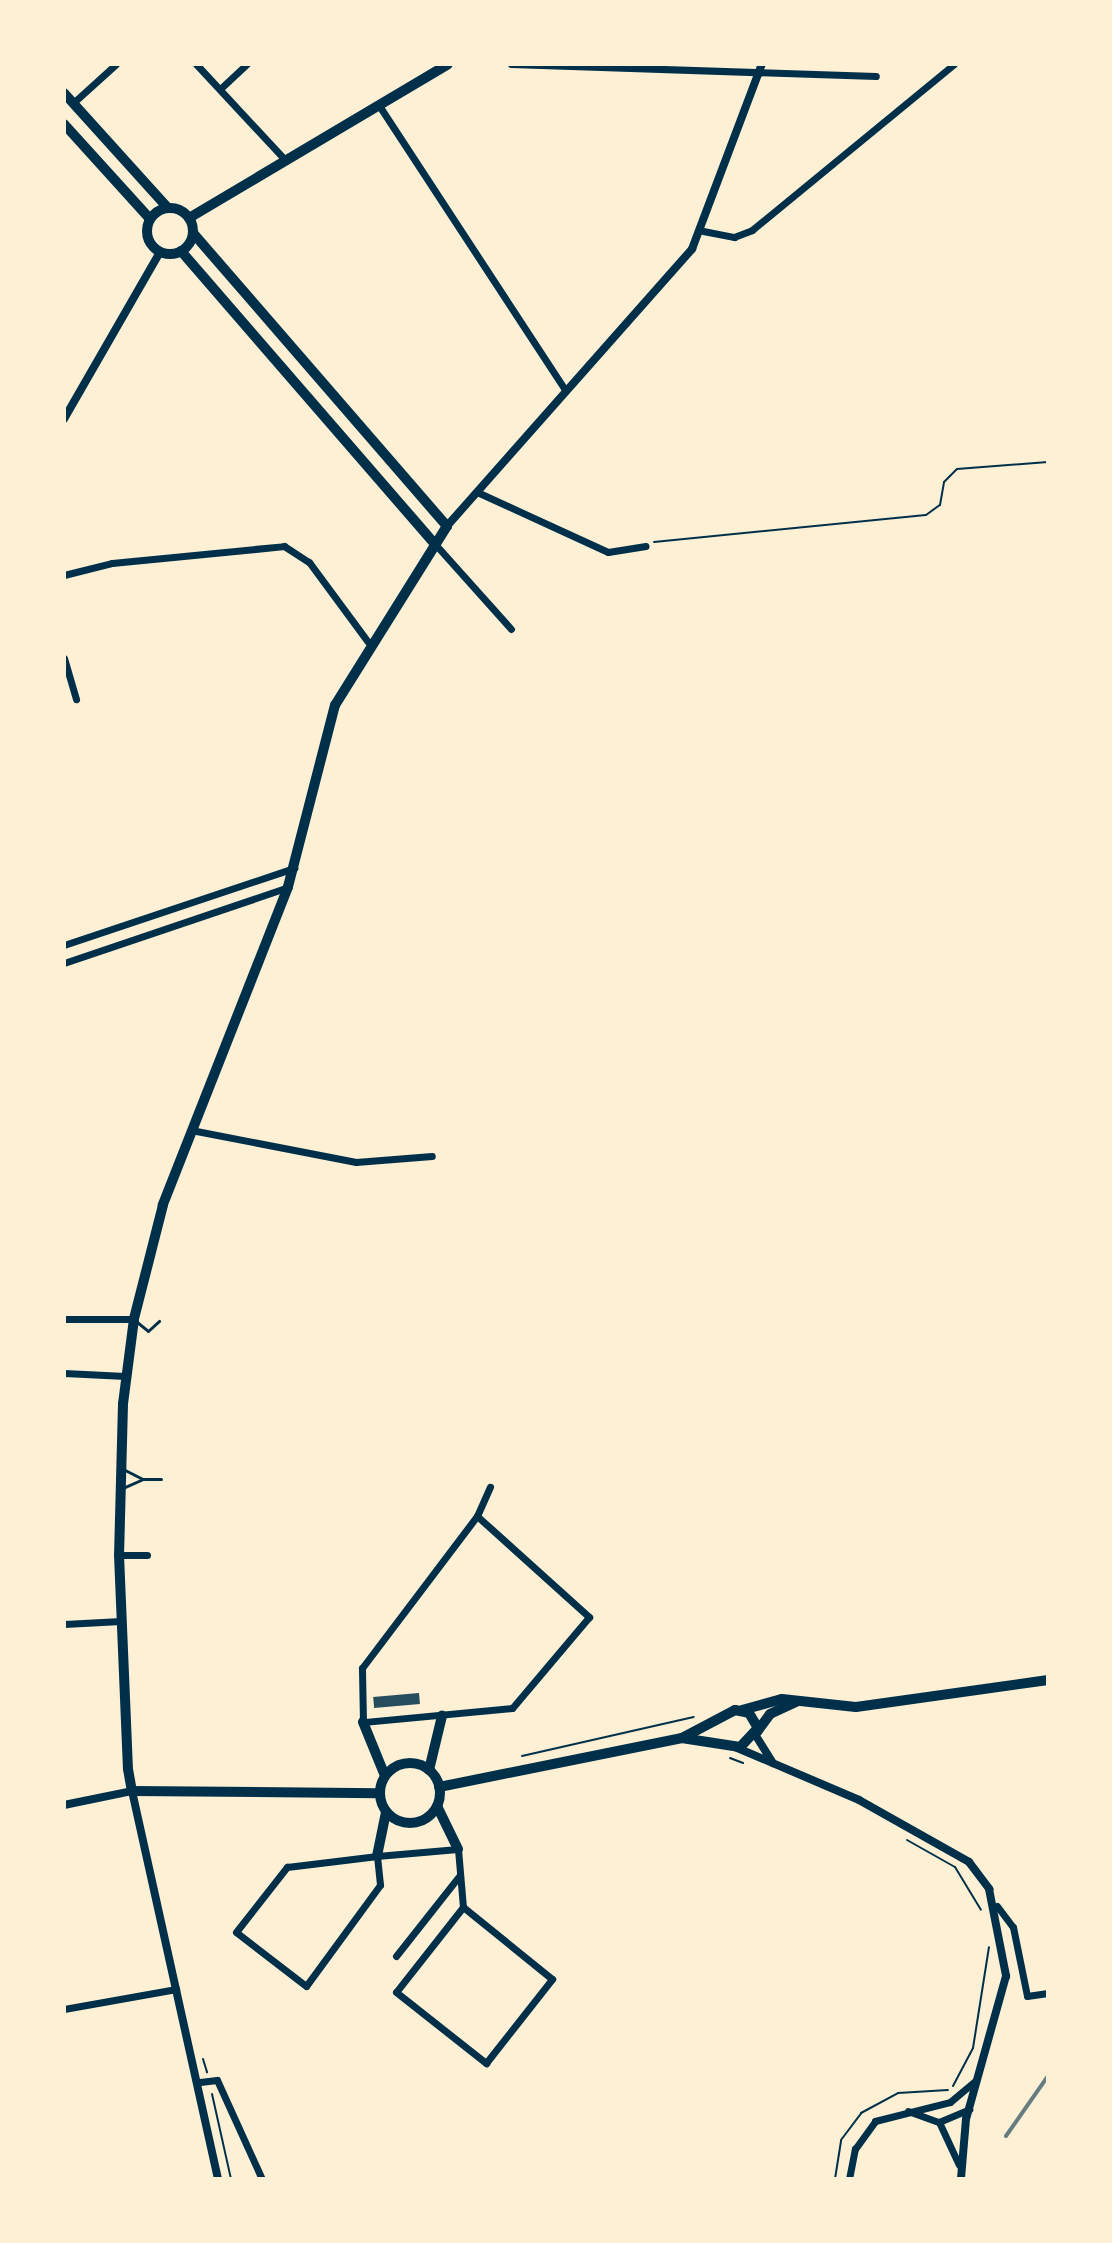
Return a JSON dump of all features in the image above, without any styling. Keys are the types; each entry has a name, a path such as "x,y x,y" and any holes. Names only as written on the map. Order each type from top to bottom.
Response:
{"main road":[{"path":"189,218 448,64"},
{"path":"64,93 168,208 189,218 193,233 447,526 368,642 335,705 288,887 189,1129 134,1319 125,1376 119,1555 132,1791 380,1793"},
{"path":"64,124 150,219 148,236 160,252 181,251"},
{"path":"150,219 168,208"},
{"path":"181,251 193,233"},
{"path":"181,251 435,544"},
{"path":"439,1787 682,1738 741,1710 800,1700 856,1707 1048,1680"},
{"path":"682,1738 731,1745 757,1734 770,1714 800,1700"},
{"path":"741,1710 755,1719 757,1734"},
{"path":"442,1716 429,1770 439,1787 437,1806 458,1849"},
{"path":"722,1721 731,1745"},
{"path":"363,1722 385,1776 380,1793 386,1812 377,1856"},
{"path":"385,1776 401,1765 429,1770"},
{"path":"386,1812 413,1823 437,1806"}],"street":[{"path":"73,103 116,64"},
{"path":"196,64 286,161"},
{"path":"220,89 247,64"},
{"path":"511,64 760,75 876,76"},
{"path":"447,526 703,231 762,64"},
{"path":"703,231 734,237 752,230 954,64"},
{"path":"380,107 566,391"},
{"path":"64,419 160,252"},
{"path":"477,492 608,552 646,546"},
{"path":"435,544 511,629"},
{"path":"64,575 284,546 309,562 368,642"},
{"path":"64,658 76,699"},
{"path":"64,945 294,868"},
{"path":"64,963 288,887"},
{"path":"189,1129 356,1162 432,1156"},
{"path":"64,1319 134,1319"},
{"path":"64,1373 125,1376"},
{"path":"477,1516 589,1617 512,1708 363,1722 362,1668 477,1516 490,1487"},
{"path":"119,1555 147,1555"},
{"path":"64,1624 121,1621"},
{"path":"757,1734 773,1764"},
{"path":"731,1745 859,1800 969,1862 1013,1927 1027,1996 1048,1993"},
{"path":"64,1805 132,1791 200,2082 218,2179"},
{"path":"377,1856 380,1885 306,1986 236,1932 287,1867 377,1856 458,1849 463,1907 396,1992 486,2063 552,1979 463,1907"},
{"path":"396,1956 460,1875"},
{"path":"959,2165 970,2106 1006,1976 997,1906"},
{"path":"64,2009 176,1989"},
{"path":"849,2179 864,2133 902,2110 941,2104 981,2074"},
{"path":"200,2082 217,2080 262,2179"},
{"path":"941,2104 960,2117 965,2127"},
{"path":"902,2110 939,2122 960,2117 970,2106"},
{"path":"939,2122 959,2165 961,2179"}],"lane":[{"path":"134,1319 148,1331 159,1321"},
{"path":"121,1469 143,1479"},
{"path":"121,1487 143,1479 161,1479"}],"path":[{"path":"646,546 687,535 926,515 940,505 944,482 957,469 1048,462"},
{"path":"522,1756 670,1724 692,1712"},
{"path":"722,1755 749,1765"},
{"path":"903,1838 955,1867 983,1916"},
{"path":"835,2179 841,2140 861,2113 898,2093 937,2094 959,2078 980,2020 988,1939"}],"building":[{"path":"419,1693 420,1704 374,1708 373,1697"}],"railway":[{"path":"1006,2136 1048,2076"}]}
